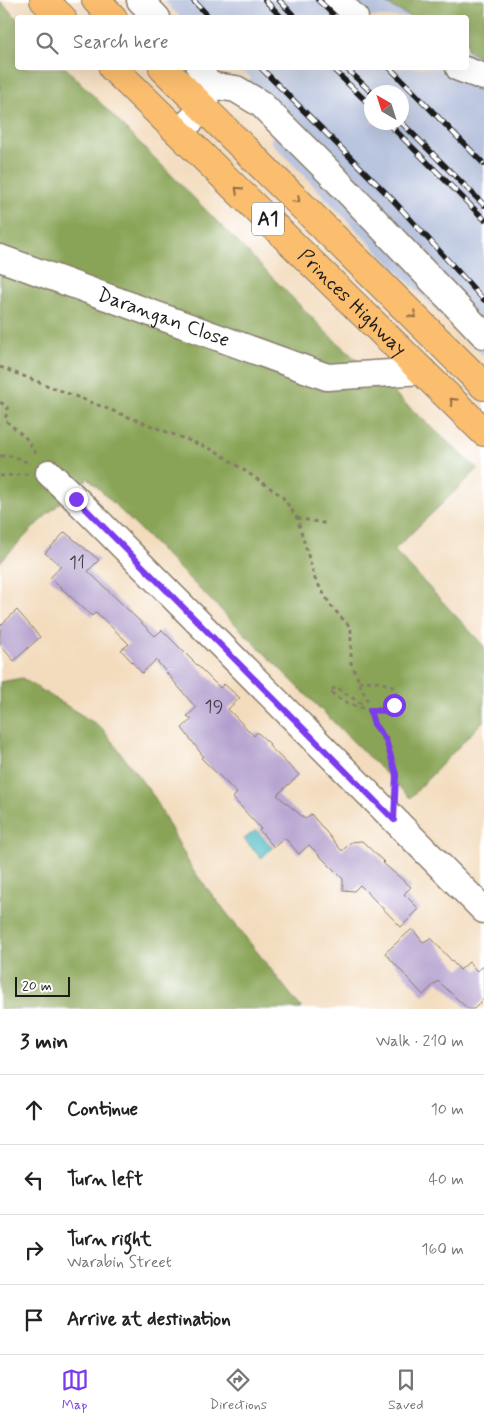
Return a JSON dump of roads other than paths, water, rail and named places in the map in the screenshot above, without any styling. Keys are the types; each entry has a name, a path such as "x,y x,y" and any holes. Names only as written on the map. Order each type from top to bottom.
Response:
{"highway":[{"path":"44,0 59,15"},
{"path":"96,0 110,15"},
{"name":"Princes Highway","path":"115,70 484,432"},
{"name":"Princes Highway","path":"167,70 204,87 484,386"}],"street":[{"path":"140,0 154,15"},
{"path":"337,0 352,15"},
{"path":"465,70 484,77"},
{"path":"179,132 204,87 236,89 261,104 331,174 484,334"},
{"name":"Darangan Close","path":"0,258 326,377 422,371"},
{"path":"49,473 90,512 484,910"}],"water":[{"path":"256,830 273,848 261,858 244,839"}],"railway":[{"path":"193,0 207,15"},
{"path":"265,0 279,15"},
{"path":"279,0 293,15"},
{"path":"318,0 334,15"},
{"path":"263,70 392,199 484,300"},
{"path":"334,70 364,99"},
{"path":"348,70 364,85"},
{"path":"392,70 484,164"},
{"path":"395,130 484,219"},
{"path":"409,130 484,205"}]}
